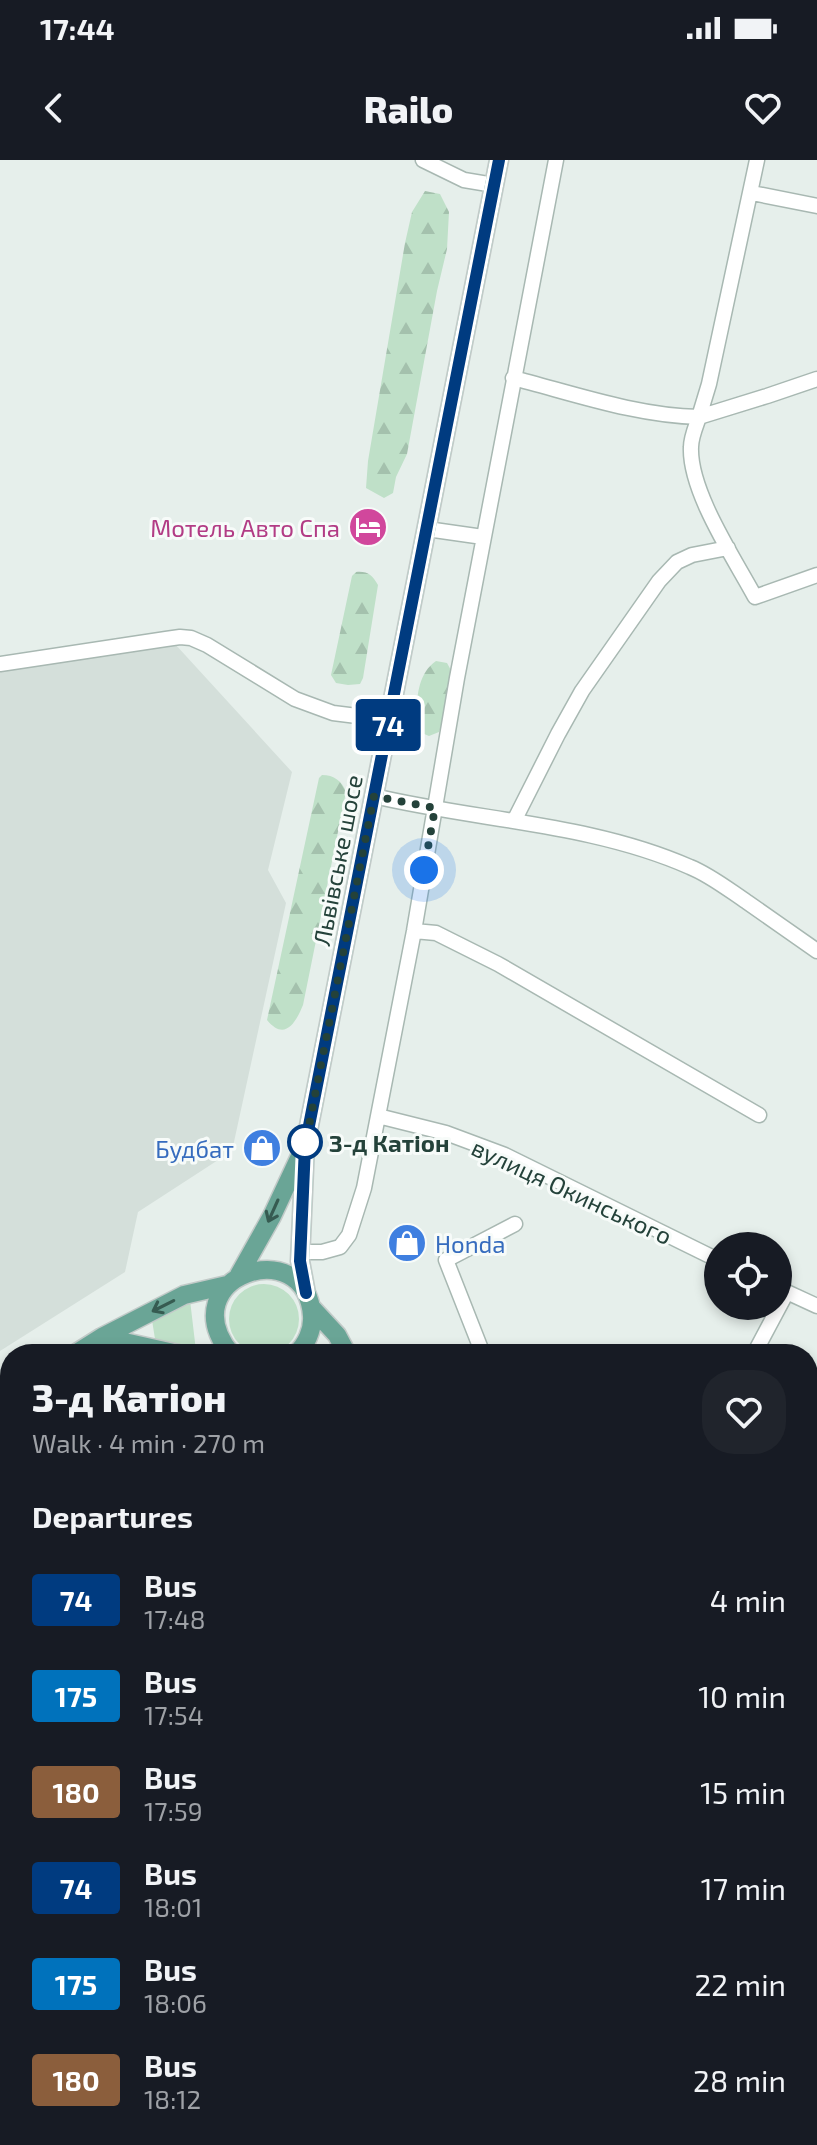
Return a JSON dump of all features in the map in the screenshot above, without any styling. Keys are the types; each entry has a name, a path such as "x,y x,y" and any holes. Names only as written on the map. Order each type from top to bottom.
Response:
{"main road":[{"name":"Львівське шосе","path":"308,1300 300,1252 305,1146 499,160"},
{"name":"Львівське шосе","path":"223,1344 216,1328 215,1313 219,1298 272,1216 305,1146"},
{"path":"91,1344 184,1295 254,1270 269,1269 296,1281 342,1344"},
{"path":"303,1344 312,1322 308,1300"},
{"path":"102,1337 133,1344"}],"street":[{"path":"423,160 464,180 494,185"},
{"path":"300,1252 322,1252 340,1247 349,1235 364,1188 414,931 483,537 556,160"},
{"path":"757,160 718,343 691,445 692,464 708,508 755,597 817,575"},
{"path":"752,193 817,206"},
{"path":"513,378 643,411 699,417 817,379"},
{"path":"427,529 483,537"},
{"path":"514,821 582,691 659,581 677,562 692,555 728,548"},
{"path":"0,664 180,637 191,638 295,699 333,713 389,720"},
{"path":"374,796 626,844 691,867 817,951"},
{"path":"414,931 436,933 498,964 759,1115"},
{"name":"вулиця Окинського","path":"378,1116 446,1133 505,1155 704,1253"},
{"path":"479,1344 446,1260 515,1224"},
{"path":"792,1295 817,1306"},
{"path":"758,1344 769,1320"}],"shaded area":[{"path":"175,644 292,772 268,870 286,903 232,1151 138,1212 125,1272 11,1344 0,1344 0,672"}],"green space":[{"path":"425,191 440,194 449,212 447,249 407,454 396,477 393,493 384,498 366,488 368,461 405,243 412,212"},
{"path":"356,572 369,574 378,585 363,678 360,684 348,685 336,683 331,675 352,576"},
{"path":"436,661 447,663 453,674 448,709 439,732 429,736 417,731 417,702 424,674"},
{"path":"322,775 337,779 346,792 303,1005 289,1027 279,1029 267,1020"},
{"path":"257,1285 271,1285 284,1290 293,1299 298,1312 298,1326 289,1344 239,1344 230,1326 230,1312 235,1299 244,1290"},
{"path":"190,1300 195,1344 172,1344 155,1339 152,1320"}],"bus line":[{"name":"74","path":"306,1293 300,1261 305,1146 499,160"}],"place":[{"name":"Мотель Авто Спа","path":"368,527"},
{"name":"З-д Катіон","path":"305,1142"},
{"name":"Будбат","path":"262,1148"},
{"name":"Honda","path":"407,1243"}],"route":[{"path":"305,1142 305,1146 374,796 435,808 424,870"}]}
